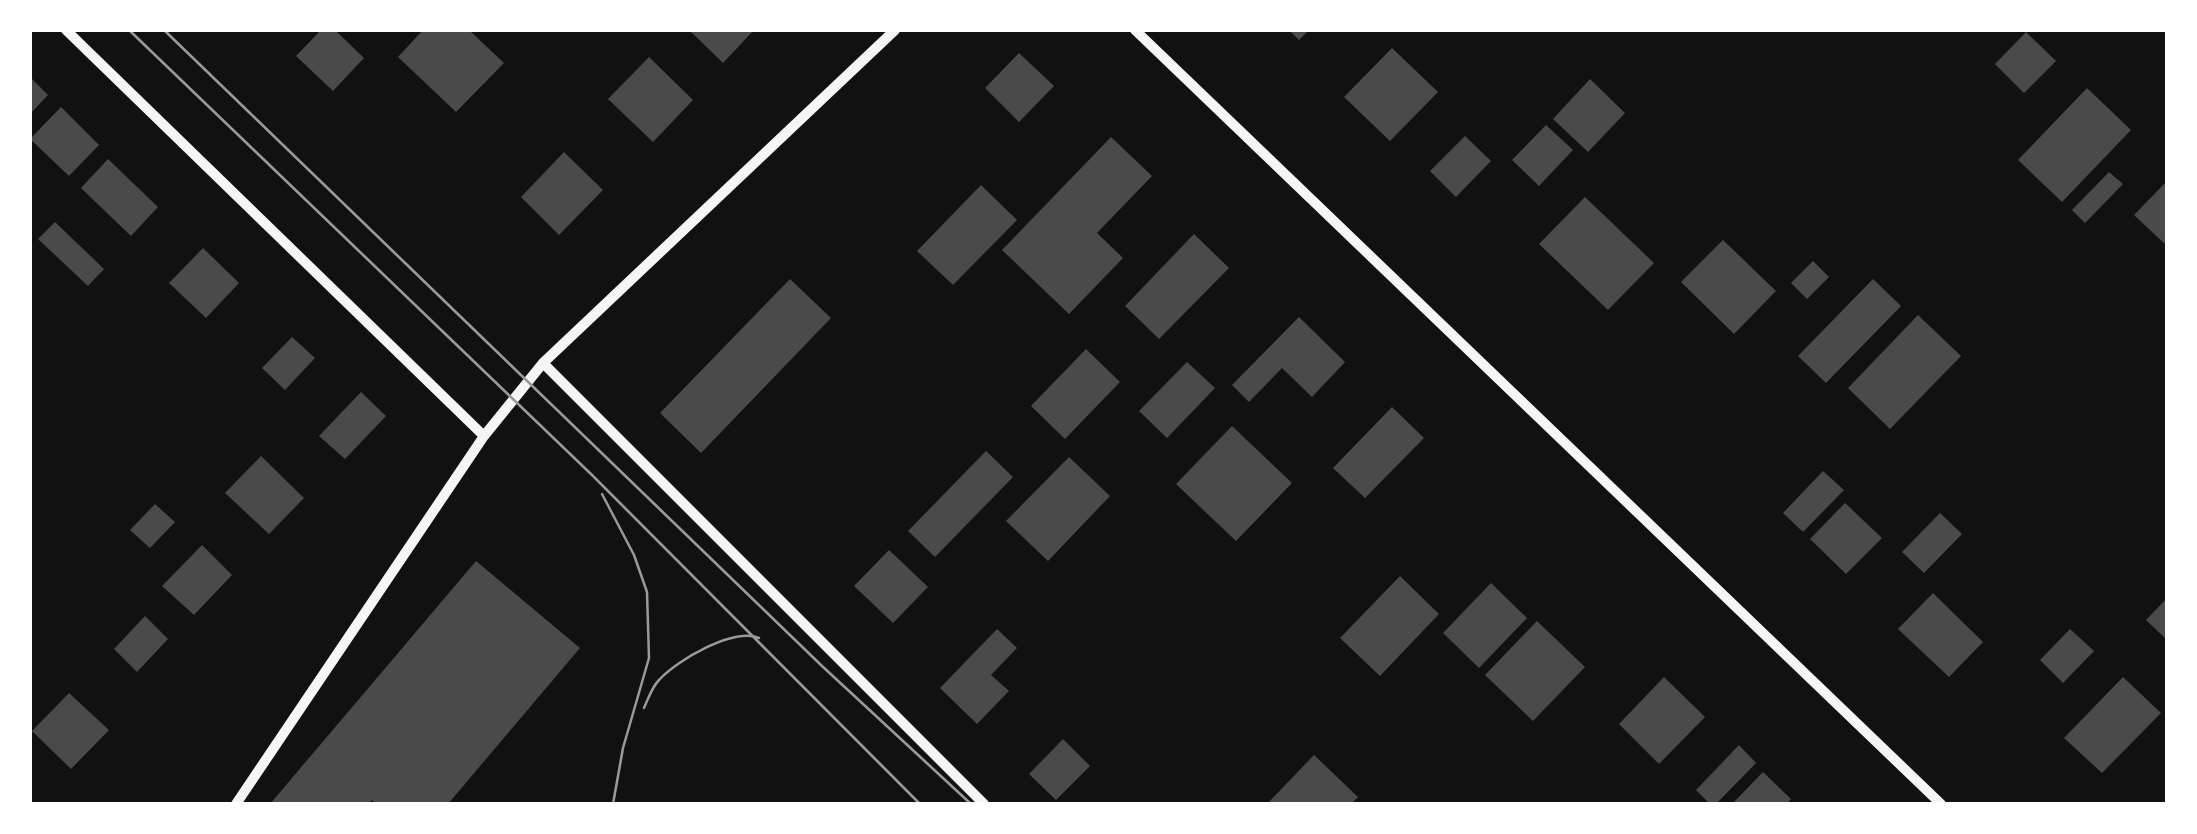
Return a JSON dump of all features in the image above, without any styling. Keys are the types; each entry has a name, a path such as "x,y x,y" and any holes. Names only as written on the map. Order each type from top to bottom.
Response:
{"street":[{"path":"66,30 484,436"},
{"path":"236,804 484,436 543,362 894,30"},
{"path":"1135,30 1940,804"},
{"path":"543,362 984,804"}],"building":[{"path":"321,30 335,30 364,58 333,91 296,56"},
{"path":"423,30 469,30 504,63 456,112 398,57"},
{"path":"689,30 754,30 723,63"},
{"path":"1289,30 1309,30 1299,40"},
{"path":"2026,32 2056,61 2024,93 1995,64"},
{"path":"1392,48 1438,92 1390,141 1344,97"},
{"path":"1019,53 1054,86 1019,122 985,88"},
{"path":"649,57 693,100 653,142 608,99"},
{"path":"30,77 48,95 30,114"},
{"path":"1590,79 1625,113 1588,152 1553,119"},
{"path":"2087,88 2131,130 2062,202 2018,160"},
{"path":"61,107 99,145 69,176 30,139"},
{"path":"1546,125 1573,150 1539,186 1512,160"},
{"path":"1465,136 1491,161 1456,197 1430,171"},
{"path":"1111,137 1152,176 1097,233 1123,258 1069,314 1002,250"},
{"path":"564,152 603,190 559,235 521,197"},
{"path":"108,159 158,207 131,236 81,188"},
{"path":"2109,172 2123,184 2085,223 2072,210"},
{"path":"2167,181 2167,246 2134,215"},
{"path":"981,185 1017,220 953,285 917,251"},
{"path":"1585,197 1654,263 1608,310 1539,244"},
{"path":"55,222 104,269 88,286 38,239"},
{"path":"1194,234 1229,268 1159,339 1125,306"},
{"path":"1723,240 1776,291 1734,334 1681,282"},
{"path":"203,248 239,283 206,318 169,283"},
{"path":"1813,261 1829,277 1807,299 1791,283"},
{"path":"790,279 831,318 701,453 660,413"},
{"path":"1873,279 1901,306 1826,383 1798,356"},
{"path":"1918,315 1961,356 1890,429 1848,388"},
{"path":"1299,317 1345,362 1312,397 1282,368 1249,402 1232,385"},
{"path":"292,337 315,358 285,390 262,368"},
{"path":"1086,349 1120,382 1065,439 1031,406"},
{"path":"1187,362 1215,388 1167,438 1139,411"},
{"path":"361,392 386,416 345,459 319,436"},
{"path":"1392,407 1424,438 1365,498 1333,468"},
{"path":"1232,426 1292,483 1236,541 1176,484"},
{"path":"986,451 1013,477 935,557 908,531"},
{"path":"261,456 304,498 269,534 225,493"},
{"path":"1069,457 1110,496 1048,561 1006,521"},
{"path":"1823,471 1844,490 1803,532 1783,513"},
{"path":"1845,503 1882,538 1846,574 1810,539"},
{"path":"155,504 175,522 150,548 130,530"},
{"path":"1940,513 1962,534 1924,573 1902,552"},
{"path":"202,545 232,575 194,615 162,586"},
{"path":"889,550 928,587 893,623 854,586"},
{"path":"476,561 580,648 448,804 376,804 372,800 369,804 270,804"},
{"path":"1400,576 1439,614 1380,676 1340,638"},
{"path":"1491,583 1527,618 1479,668 1443,633"},
{"path":"1933,593 1983,642 1949,677 1898,629"},
{"path":"2167,598 2167,640 2146,620"},
{"path":"145,616 168,639 137,672 114,649"},
{"path":"1537,621 1585,667 1533,721 1485,675"},
{"path":"997,629 1017,648 991,675 1009,691 977,724 940,688"},
{"path":"2070,629 2094,651 2063,683 2040,660"},
{"path":"1664,677 1705,717 1659,764 1619,724"},
{"path":"2123,677 2161,713 2102,773 2064,738"},
{"path":"69,693 109,730 71,769 32,731"},
{"path":"1063,739 1090,766 1056,800 1029,774"},
{"path":"1739,745 1756,763 1716,804 1710,804 1696,790"},
{"path":"1314,755 1358,797 1351,804 1267,804"},
{"path":"1763,772 1791,799 1787,804 1732,804"}],"tram line":[{"path":"129,30 592,475 920,804"},
{"path":"164,30 822,666 971,804"},
{"path":"602,494 634,555 647,592 649,658 623,748 613,804"},
{"path":"644,708 659,680 692,655 735,637 759,638"}]}
